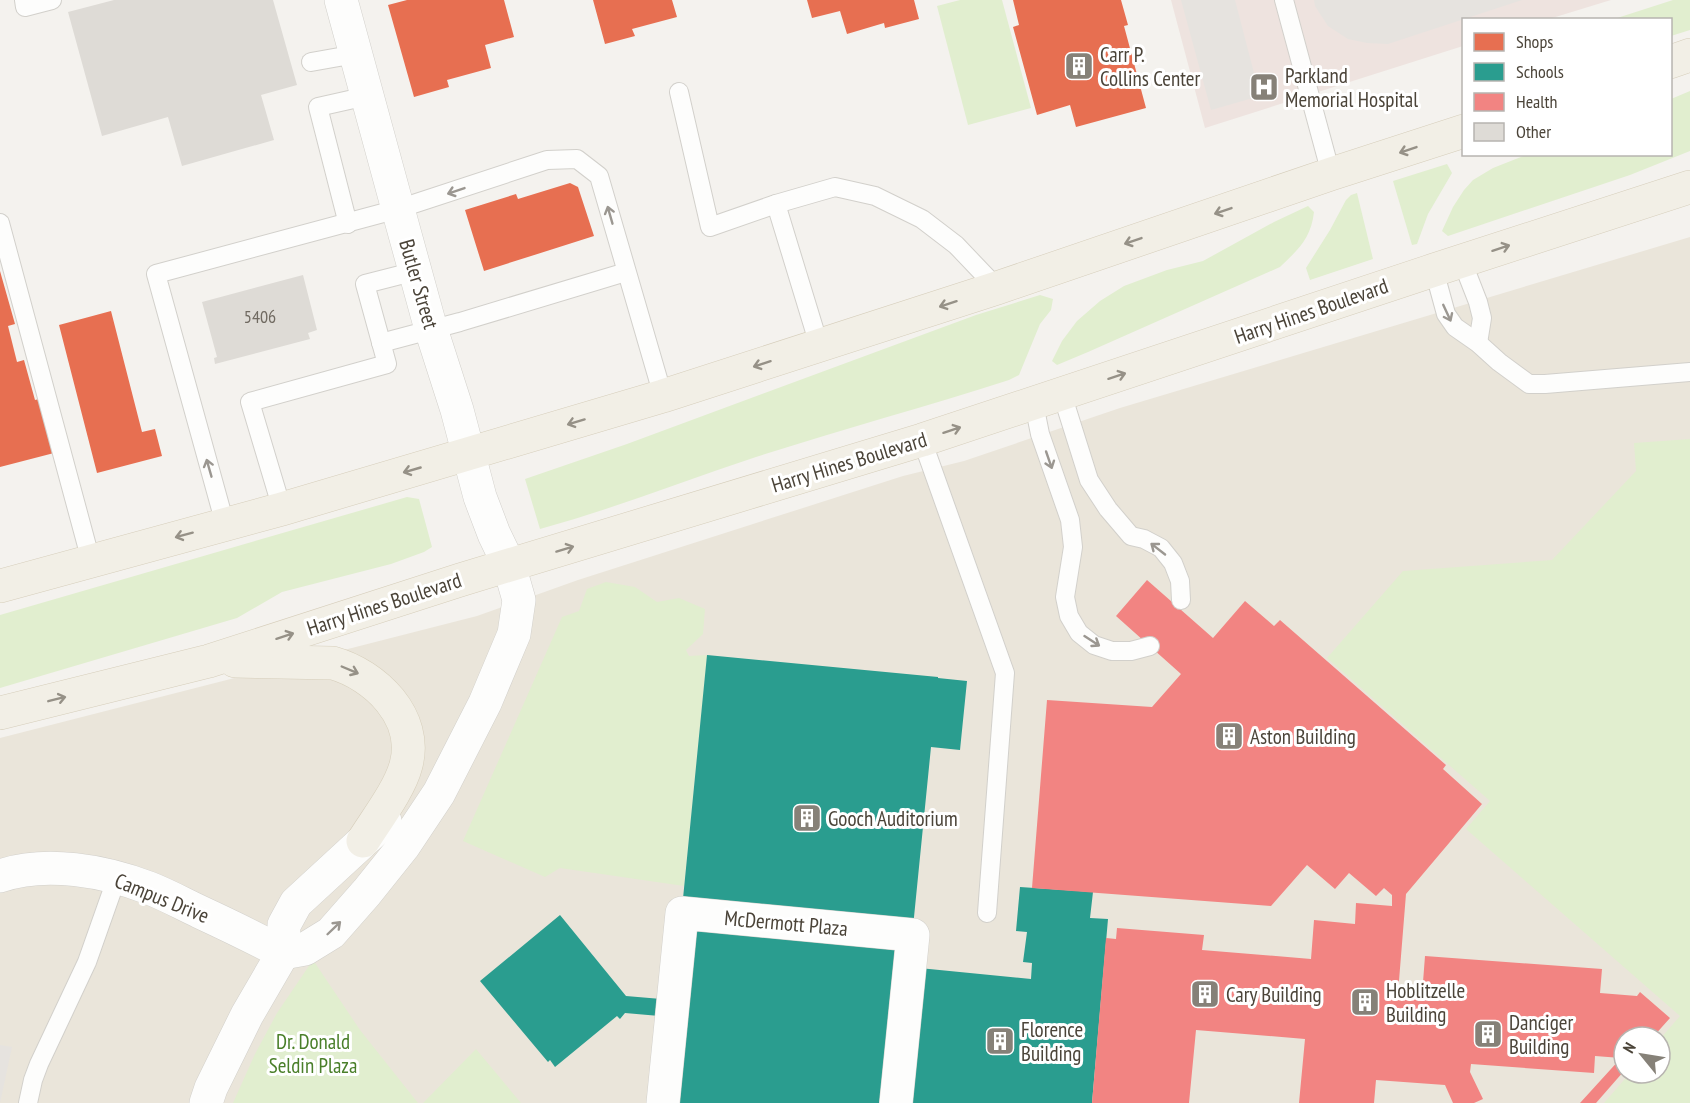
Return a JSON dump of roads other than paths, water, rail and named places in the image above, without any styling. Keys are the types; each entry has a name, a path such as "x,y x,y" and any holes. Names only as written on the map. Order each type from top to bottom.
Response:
{"main road":[{"path":"1672,62 1690,56"},
{"path":"1,583 282,509 663,396 997,288 1462,132"},
{"name":"Harry Hines Boulevard","path":"0,713 209,661 509,565 922,440 1690,187"},
{"path":"209,661 333,663 361,674 388,697 396,708 404,729 408,749 407,764 401,780 363,841"}],"street":[{"name":"Butler Street","path":"283,952 305,949 331,933 403,847 439,793 485,703 514,634 519,600 509,565 480,497 457,410 431,329 341,0"},
{"path":"206,1103 211,1088 247,1015 283,952 284,925 296,903 408,800 438,767 463,746"},
{"name":"Campus Drive","path":"0,876 11,872 48,868 90,872 117,878 150,888 283,952"},
{"name":"McDermott Plaza","path":"663,1103 682,913 912,935 896,1103"}],"lane":[{"path":"24,0 26,7 52,0"},
{"path":"1284,0 1331,174"},
{"path":"311,63 356,54"},
{"path":"679,92 710,227 835,187 875,196 922,219 956,245 997,288"},
{"path":"348,224 318,106 367,96"},
{"path":"225,524 156,274 348,224 547,160 576,159 599,176 663,396"},
{"path":"776,204 819,345"},
{"path":"0,223 91,561"},
{"path":"1448,266 1446,314 1455,327 1528,384 1690,372"},
{"path":"1448,266 1478,302 1482,318 1478,343"},
{"path":"282,509 250,402 387,364 365,284 416,271"},
{"path":"381,344 626,272"},
{"path":"1048,399 1089,480 1108,509 1131,536 1144,539 1161,548 1173,563 1180,580 1181,600"},
{"path":"1048,399 1040,434 1070,520 1073,547 1065,597 1070,616 1079,633 1094,645 1112,651 1131,651 1150,646"},
{"path":"922,440 1005,673 987,913"},
{"path":"28,1103 33,1080 87,962 117,878"}],"place":[{"name":"Carr P. Collins Center","path":"1079,66"},
{"name":"Parkland Memorial Hospital","path":"1264,87"},
{"name":"Aston Building","path":"1229,736"},
{"name":"Gooch Auditorium","path":"807,818"},
{"name":"Cary Building","path":"1205,994"},
{"name":"Hoblitzelle Building","path":"1365,1002"},
{"name":"Danciger Building","path":"1488,1034"},
{"name":"Florence Building","path":"1000,1041"}],"park label":[{"name":"Dr. Donald Seldin Plaza","path":"313,1053"}]}
